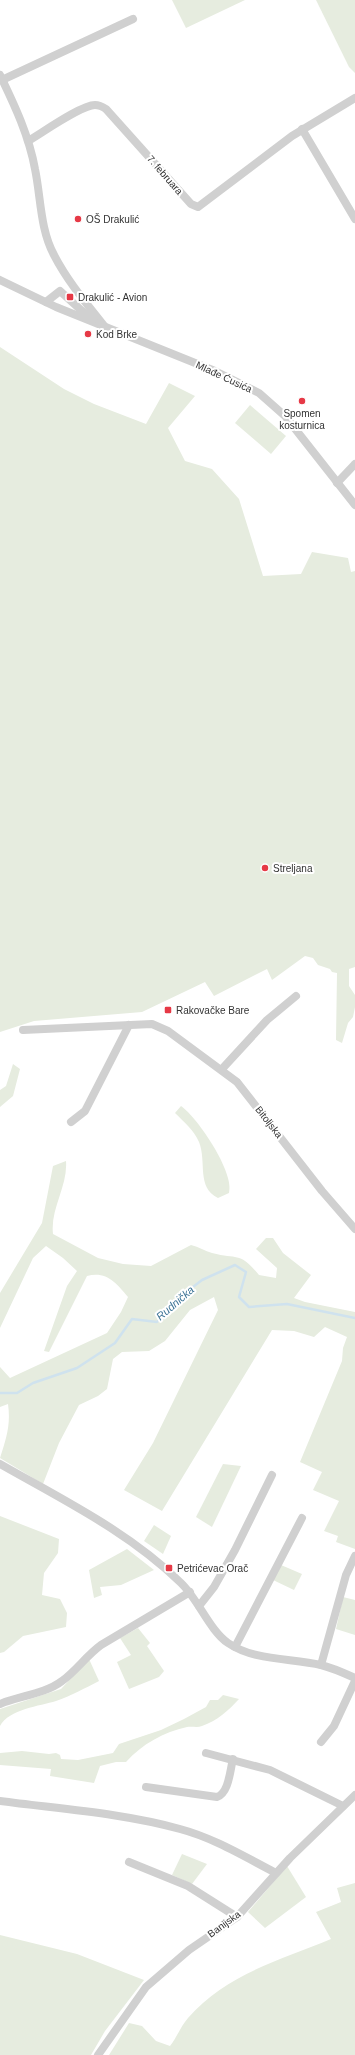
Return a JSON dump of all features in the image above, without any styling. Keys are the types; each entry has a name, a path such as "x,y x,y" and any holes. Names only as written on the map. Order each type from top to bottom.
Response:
{"street":[{"path":"106,328 78,294 54,255 45,234 35,168 28,141 22,122 1,78 133,19"},
{"name":"7. februara","path":"28,141 84,108 95,105 101,106 106,109 191,204 198,207 302,129 355,98"},
{"path":"302,129 355,219"},
{"name":"Mlađe Ćusića","path":"0,280 97,325 215,371 259,393 285,416 355,505"},
{"name":"Mlađe Ćusića","path":"46,302 60,291 97,325"},
{"path":"337,483 355,464"},
{"path":"222,1069 268,1020 296,996"},
{"name":"Bitoljska","path":"23,1030 152,1024 168,1031 222,1069 237,1082 322,1191 355,1229"},
{"path":"71,1122 85,1111 129,1025"},
{"path":"0,1464 130,1539 190,1592 224,1640 235,1647 268,1657 321,1666 355,1679 334,1726 321,1742"},
{"path":"200,1606 214,1587 235,1550 272,1475"},
{"path":"235,1647 302,1518"},
{"path":"321,1666 346,1575 355,1556"},
{"path":"0,1704 40,1691 62,1681 90,1653 101,1645 190,1592"},
{"path":"206,1753 270,1770 343,1806"},
{"path":"146,1787 209,1797 220,1796 226,1788 233,1759"},
{"name":"Banijska","path":"98,2055 146,1987 188,1950 237,1917 276,1873 355,1795"},
{"path":"0,1801 134,1819 180,1829 219,1843 276,1873"},
{"path":"129,1862 188,1886 237,1917"}],"shaded area":[{"path":"172,0 245,0 186,28"},
{"path":"316,0 355,0 355,73 349,67"},
{"path":"0,347 64,389 94,404 146,424 169,383 195,396 168,428 185,461 212,469 239,499 263,576 301,574 312,552 348,558 351,572 355,571 355,967 349,969 349,986 355,995 355,1007 353,1017 348,1023 342,1043 336,1040 337,973 318,965 313,958 305,956 272,980 267,969 214,996 205,982 142,1012 34,1021 0,1032"},
{"path":"250,405 286,436 271,454 235,423"},
{"path":"13,1064 20,1069 13,1096 0,1107 0,1090 6,1086"},
{"path":"181,1106 197,1122 214,1146 226,1173 229,1184 229,1193 218,1198 211,1193 207,1187 204,1181 199,1142 192,1130 175,1113"},
{"path":"66,1161 66,1170 54,1216 53,1234 98,1258 123,1264 151,1266 191,1245 212,1253 242,1259 247,1262 259,1275 276,1278 277,1268 256,1249 266,1238 273,1238 283,1253 311,1275 294,1298 305,1302 355,1312 355,1549 336,1542 338,1536 324,1531 339,1501 313,1490 322,1472 300,1462 342,1361 343,1348 347,1337 325,1327 314,1337 294,1331 272,1330 162,1511 124,1490 153,1443 218,1310 214,1297 190,1310 165,1341 149,1351 122,1352 113,1359 107,1389 98,1396 79,1405 59,1443 43,1484 0,1458 6,1438 9,1412 8,1404 0,1407 0,1367 10,1378 107,1333 121,1312 128,1297 110,1279 100,1275 87,1276 49,1352 44,1351 67,1286 77,1271 63,1258 46,1246 33,1258 0,1328 0,1293 42,1223 53,1166"},
{"path":"223,1464 241,1466 212,1527 196,1517"},
{"path":"0,1516 59,1539 58,1553 44,1573 42,1595 60,1599 67,1613 66,1627 23,1636 4,1652 0,1653"},
{"path":"154,1525 171,1536 163,1554 144,1541"},
{"path":"127,1549 154,1570 121,1585 100,1587 102,1595 94,1598 89,1570"},
{"path":"281,1565 302,1574 294,1590 273,1580"},
{"path":"343,1597 355,1600 355,1635 336,1629"},
{"path":"138,1628 150,1643 147,1646 164,1671 159,1677 129,1689 117,1662 131,1655 120,1638"},
{"path":"89,1659 99,1681 62,1699 17,1712 4,1720 0,1726 0,1709 61,1689"},
{"path":"223,1695 239,1699 222,1715 207,1724 200,1727 187,1727 170,1732 146,1744 126,1762 116,1762 100,1766 94,1783 50,1776 51,1769 0,1765 0,1753 22,1751 49,1754 56,1753 60,1755 61,1759 78,1760 113,1753 119,1744 161,1730 206,1707 210,1700 218,1700"},
{"path":"182,1854 207,1864 192,1884 172,1875"},
{"path":"287,1866 306,1897 265,1928 248,1912"},
{"path":"355,1883 355,2055 109,2055 129,2023 142,2026 156,2041 170,2046 188,2018 219,1990 254,1970 331,1939 316,1912 341,1902 337,1888"},
{"path":"0,1935 77,1954 144,1980 105,2031 91,2055 0,2055"}],"waterway":[{"name":"Rudnička","path":"0,1393 17,1393 33,1383 77,1368 115,1343 132,1319 157,1322 180,1297 202,1280 235,1265 246,1272 239,1297 249,1307 287,1304 355,1318"}],"place":[{"name":"OŠ Drakulić","path":"78,219"},
{"name":"Drakulić - Avion","path":"70,297"},
{"name":"Kod Brke","path":"88,334"},
{"name":"Spomen kosturnica","path":"302,401"},
{"name":"Streljana","path":"265,868"},
{"name":"Rakovačke Bare","path":"168,1010"},
{"name":"Petrićevac Orač","path":"169,1568"}]}
